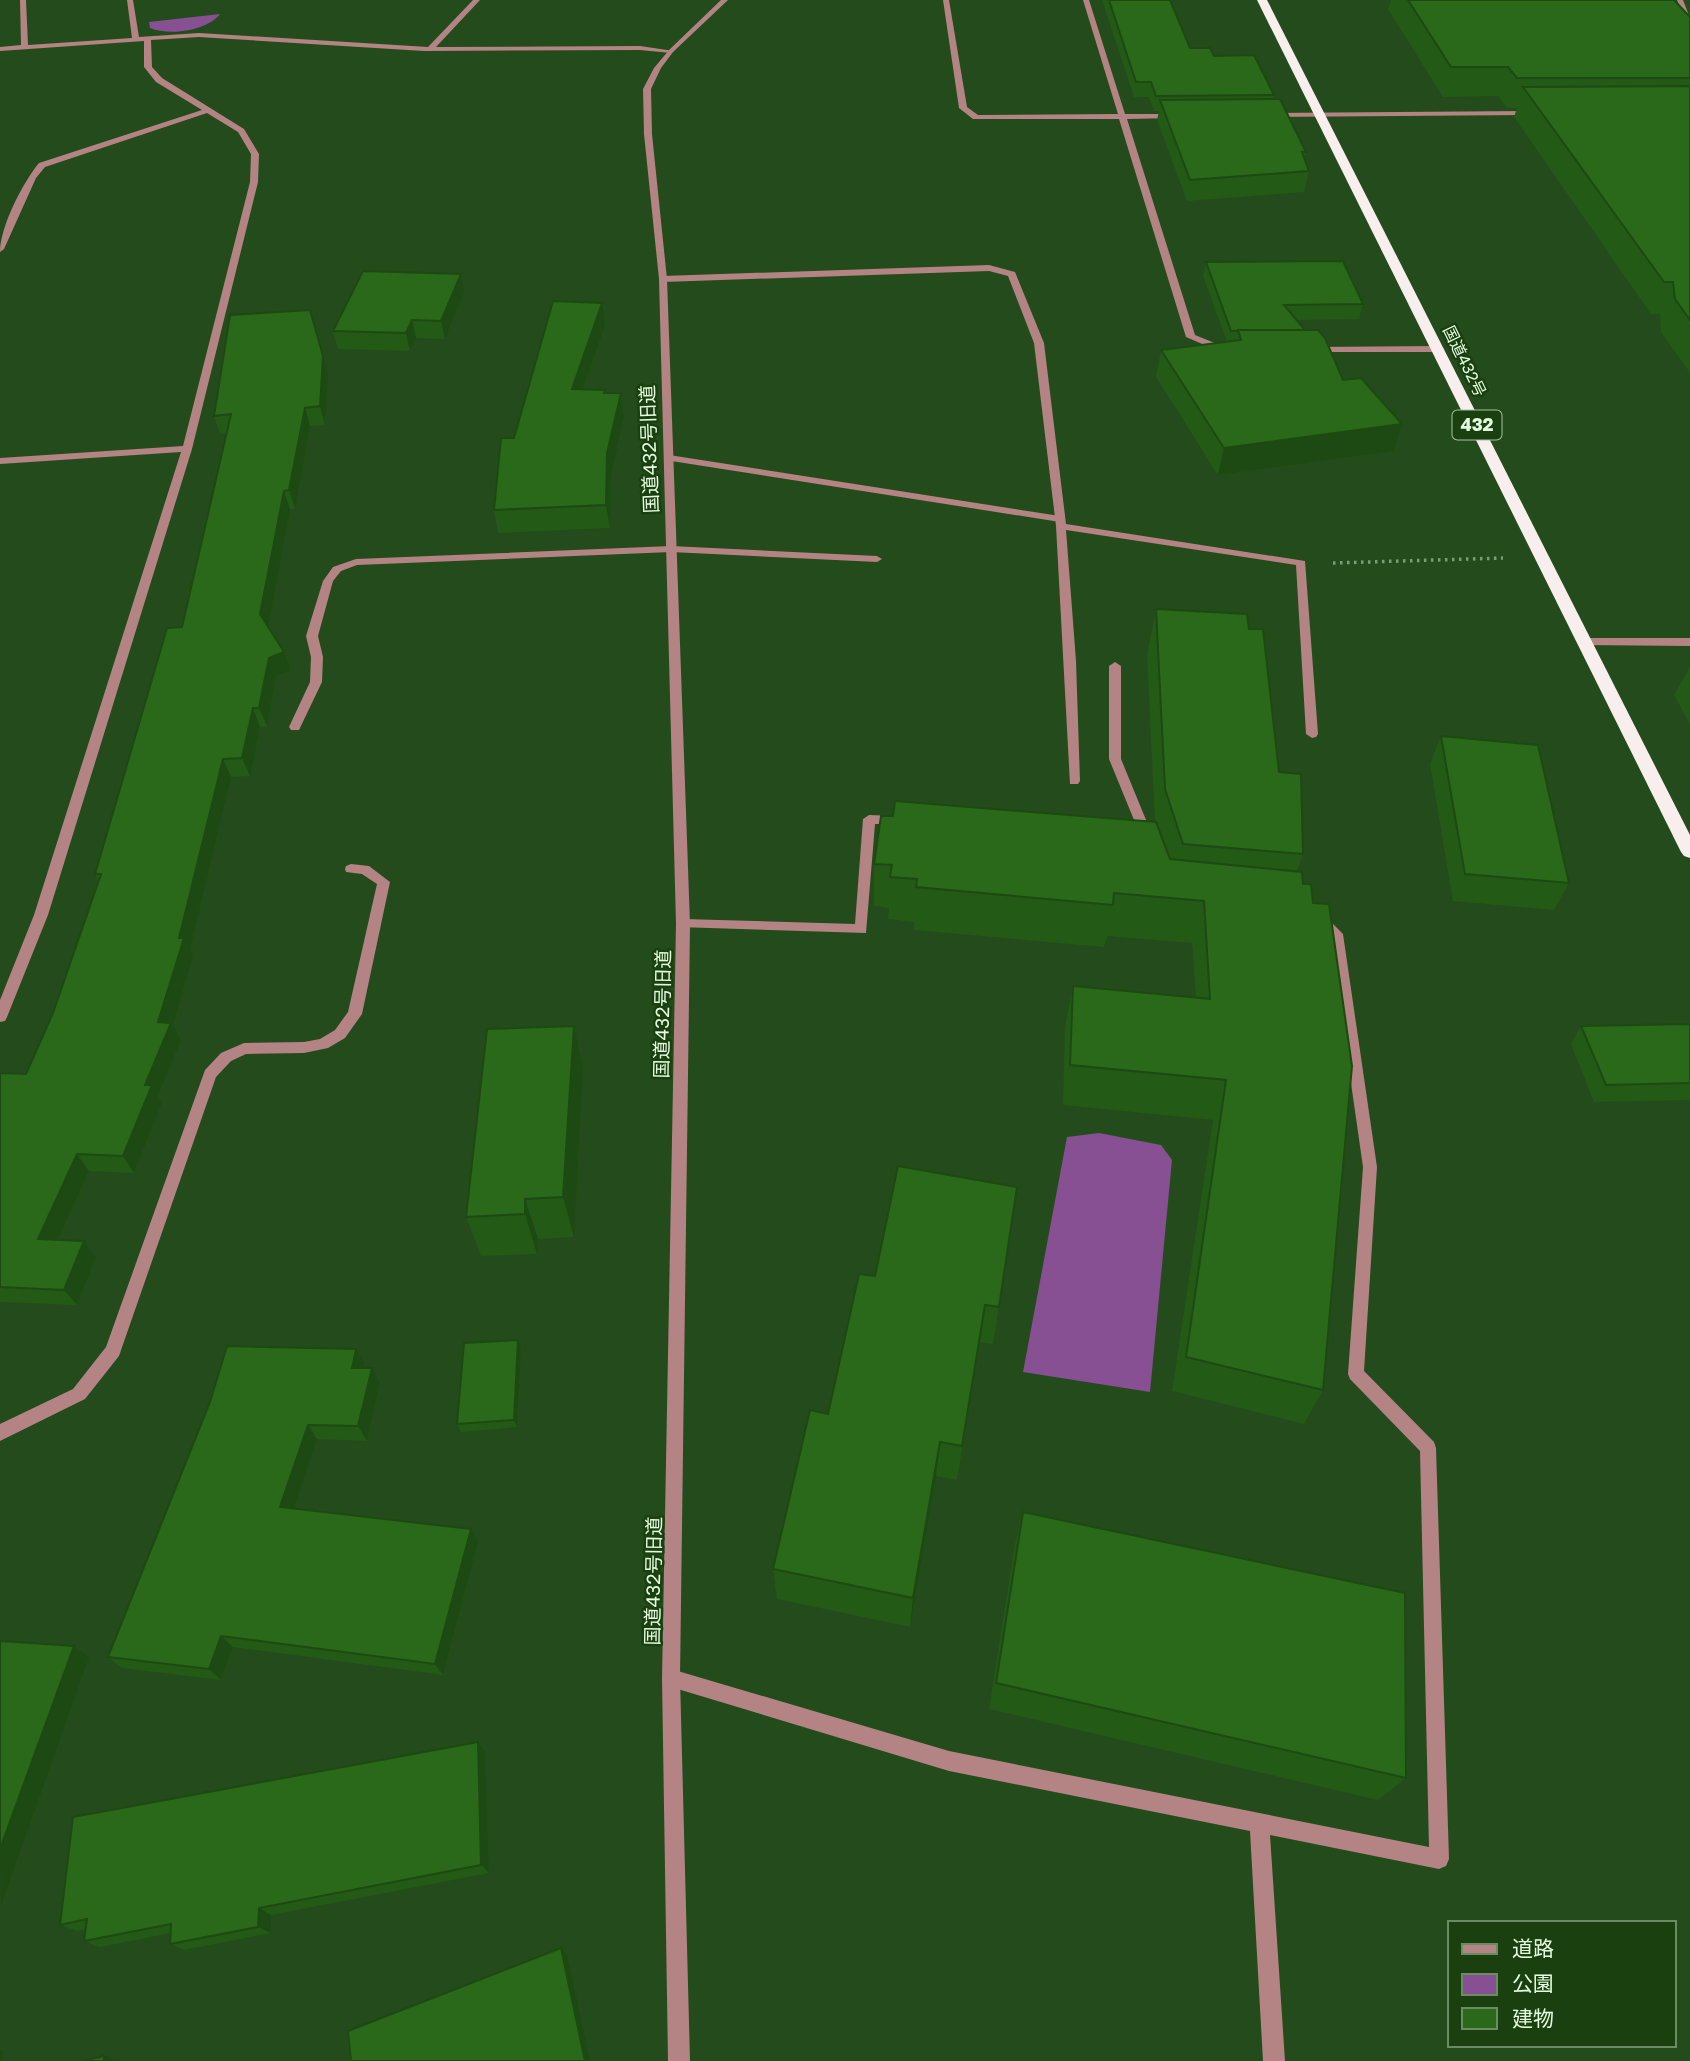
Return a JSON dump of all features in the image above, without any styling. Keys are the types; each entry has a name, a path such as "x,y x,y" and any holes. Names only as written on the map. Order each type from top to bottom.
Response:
{"highway":[{"name":"国道432号","path":"1262,0 1690,852"}],"street":[{"path":"23,0 25,46"},
{"path":"0,1017 41,915 187,449 254,182 255,154 241,131 159,80 148,67 130,0"},
{"path":"430,49 477,0"},
{"name":"国道432号旧道","path":"679,2061 671,1678 683,924 663,279 648,134 647,89 671,51 725,0"},
{"path":"946,0 963,108 969,114 990,118 1188,116"},
{"path":"1086,0 1191,337 1226,351 1239,351"},
{"path":"1680,0 1690,27"},
{"path":"0,49 141,38 242,37 430,49 640,48 671,51"},
{"path":"0,249 32,177 42,165 209,110"},
{"path":"1255,116 1540,113"},
{"path":"663,279 989,268 1012,274 1039,343 1060,522 1070,661 1074,781"},
{"path":"1306,350 1439,349"},
{"path":"0,461 187,449"},
{"path":"669,458 1301,563 1312,734"},
{"path":"295,727 316,682 317,657 312,636 328,581 337,569 356,562 671,549 877,559"},
{"path":"1585,642 1690,642"},
{"path":"1115,666 1115,759 1139,833 1153,858"},
{"path":"683,924 861,929 869,819 909,821"},
{"path":"0,1433 79,1394 113,1351 210,1074 217,1062 227,1055 253,1047 318,1046 330,1042 349,1025 355,1014 384,881 364,869 351,869"},
{"path":"671,1678 949,1761 1438,1858 1428,1448 1356,1374 1370,1167 1336,934 1308,908"},
{"path":"1259,1822 1274,2061"}],"path":[{"path":"1301,563 1543,559"}],"green space":[{"path":"220,14 197,28 177,32 150,28 149,22"},
{"path":"1099,1133 1161,1145 1172,1160 1150,1392 1023,1372 1067,1137"}],"building":[{"path":"1109,0 1170,0 1190,48 1210,48 1214,56 1254,55 1274,95 1156,96 1151,82 1136,82"},
{"path":"1408,0 1674,0 1690,17 1690,78 1517,78 1508,67 1451,67"},
{"path":"1690,86 1690,320 1675,299 1673,282 1664,282 1523,87"},
{"path":"1280,99 1306,152 1302,152 1309,171 1190,180 1160,100"},
{"path":"1343,261 1363,304 1284,305 1305,330 1231,331 1206,262"},
{"path":"363,271 461,274 441,321 412,320 406,333 333,331"},
{"path":"553,301 602,303 572,389 621,393 607,453 606,505 494,510 501,438 514,438"},
{"path":"310,310 323,356 320,406 305,408 289,490 284,491 260,614 284,652 269,658 259,708 253,708 242,758 223,759 179,938 184,938 158,1022 171,1023 145,1085 152,1085 123,1156 77,1154 38,1239 84,1241 64,1290 0,1287 0,1073 26,1074 53,1013 101,874 95,874 167,628 182,627 231,414 214,416 230,315"},
{"path":"1238,330 1318,330 1325,338 1343,380 1361,378 1402,424 1224,448 1161,350 1241,340"},
{"path":"1156,609 1247,614 1249,629 1263,629 1279,772 1301,774 1303,854 1183,844 1165,789"},
{"path":"1441,736 1538,745 1569,883 1465,874"},
{"path":"895,801 1156,822 1170,859 1302,872 1303,884 1311,884 1313,903 1329,904 1352,1066 1323,1390 1186,1357 1226,1080 1070,1065 1073,986 1210,999 1204,901 1114,893 1113,905 916,887 917,879 890,877 892,865 874,864 881,816 893,816"},
{"path":"1690,1024 1690,1083 1606,1085 1581,1026"},
{"path":"574,1026 563,1197 525,1199 525,1214 466,1217 487,1029"},
{"path":"898,1166 1017,1187 999,1307 985,1305 962,1446 940,1442 913,1598 773,1569 810,1410 828,1414 859,1274 875,1276"},
{"path":"518,1340 514,1420 457,1424 464,1343"},
{"path":"227,1346 356,1349 352,1368 372,1368 358,1426 308,1425 280,1507 471,1529 435,1664 221,1636 209,1669 108,1657 210,1402"},
{"path":"1023,1512 1405,1593 1406,1778 996,1683"},
{"path":"0,1641 74,1646 0,1849"},
{"path":"478,1742 481,1865 259,1908 258,1927 170,1944 171,1924 84,1941 87,1919 60,1925 73,1817"},
{"path":"561,1948 585,2061 351,2061 348,2031"},
{"path":"104,2056 104,2061 82,2061"}]}
